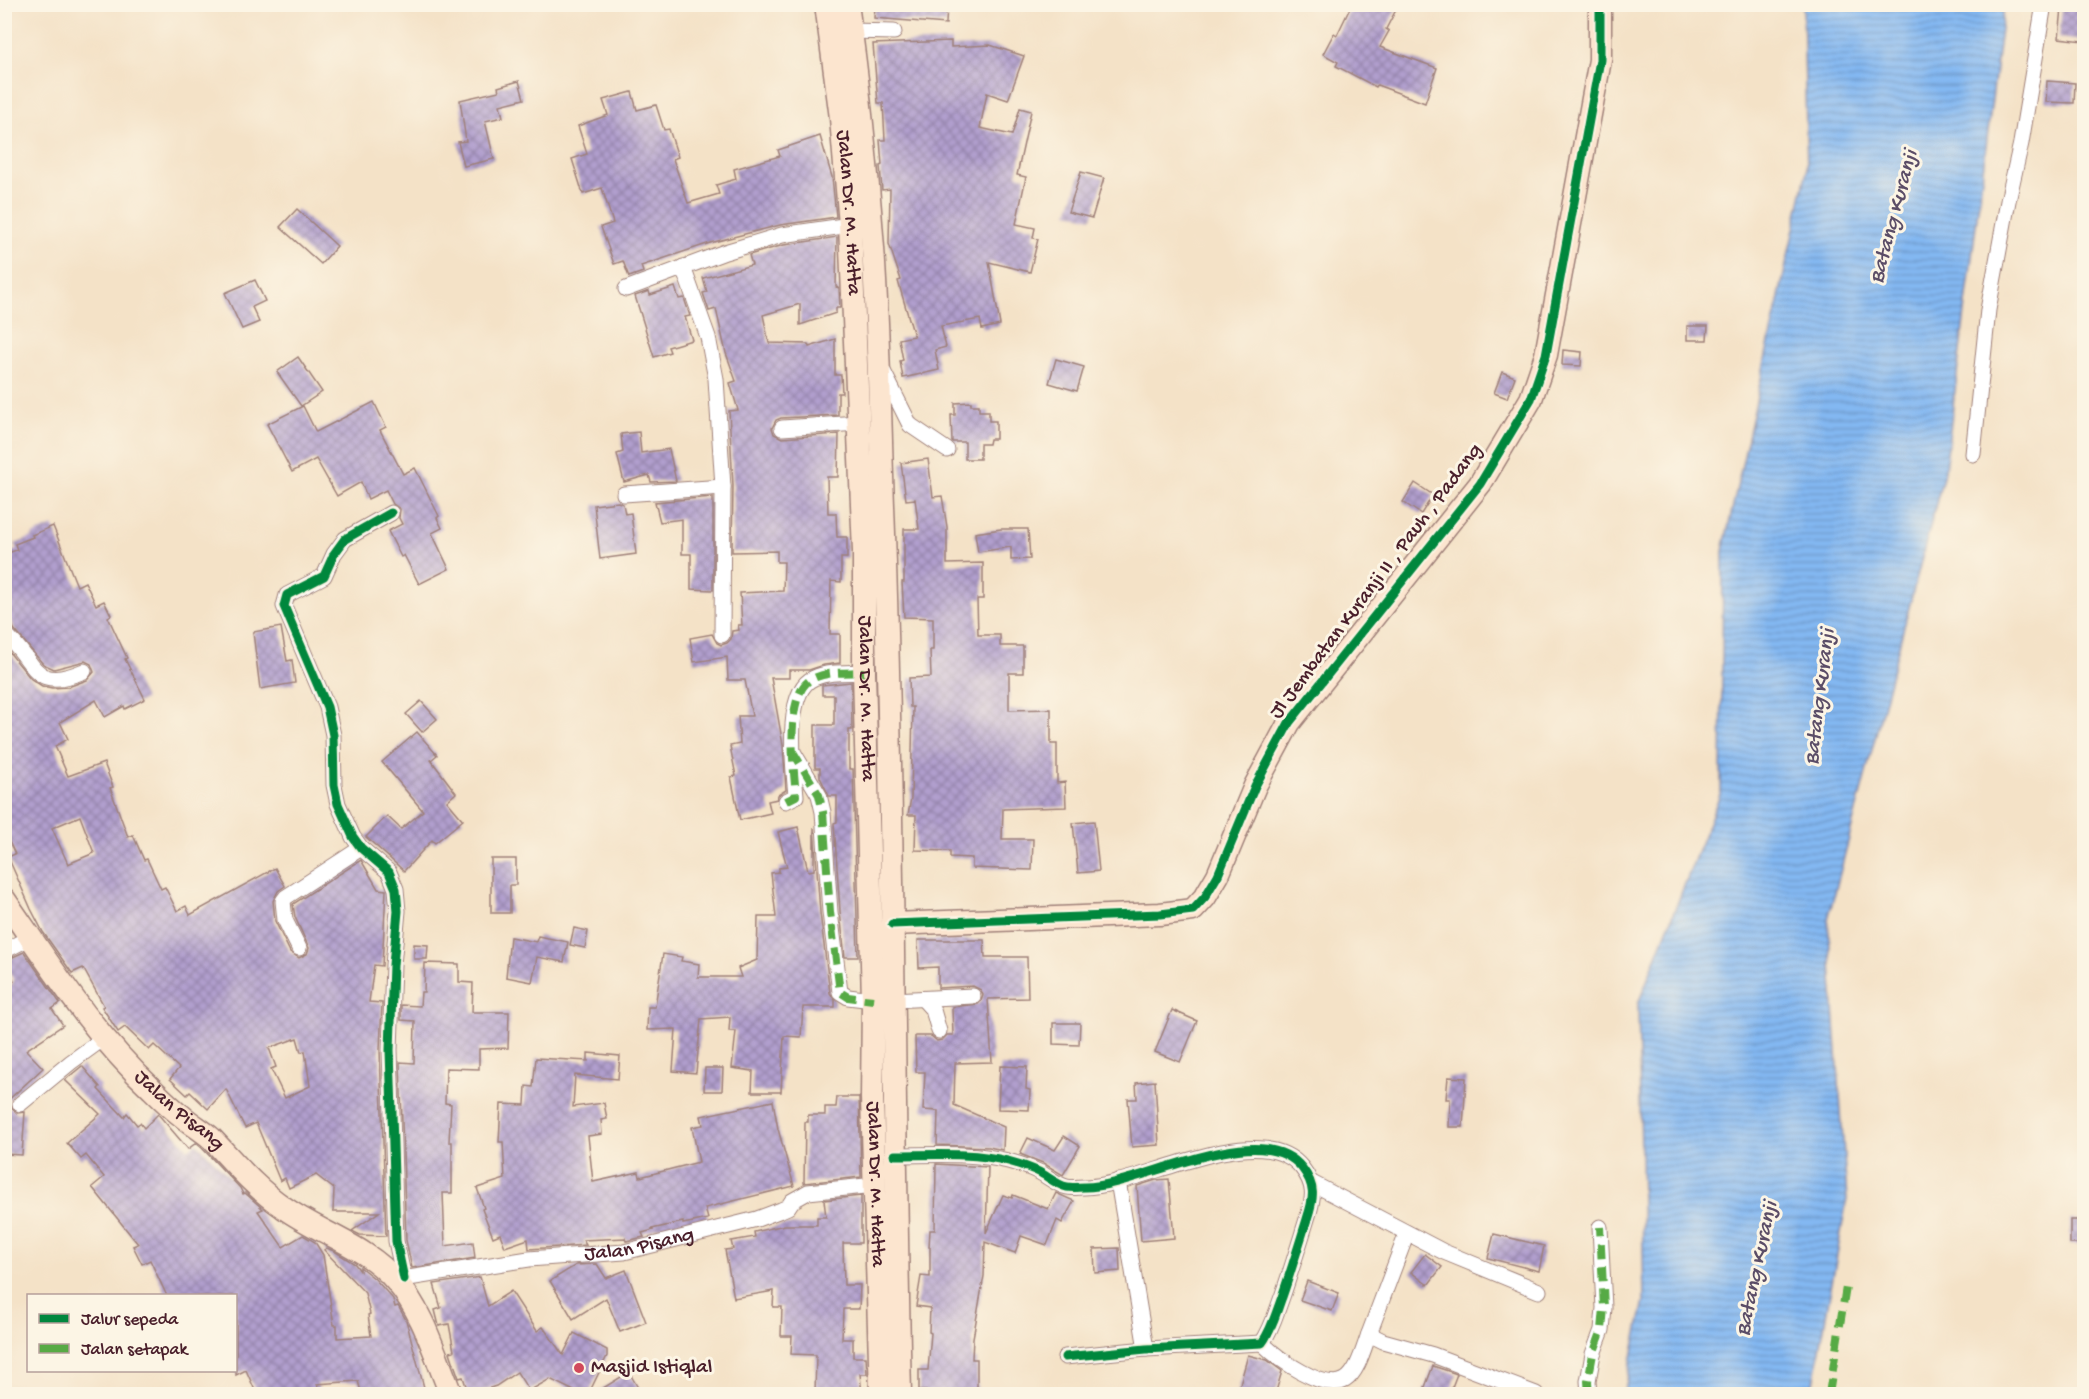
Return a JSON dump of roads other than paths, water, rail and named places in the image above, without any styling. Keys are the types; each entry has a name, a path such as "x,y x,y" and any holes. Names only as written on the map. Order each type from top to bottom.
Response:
{"main road":[{"name":"Jalan Dr. M. Hatta","path":"826,4 845,22 873,248 878,361 887,622 892,924 883,1000 875,1185 881,1395"},
{"name":"Jl Jembatan Kuranji II , Pauh , Padang","path":"892,924 1160,914 1193,910 1205,897 1218,874 1255,786 1289,723 1480,484 1531,399 1546,355 1600,60 1600,4"},
{"name":"Jalan Dr. M. Hatta","path":"845,22 841,118 850,225 859,423 864,550 864,672 883,1000 895,1155 900,1395"},
{"name":"Jalan Pisang","path":"4,899 50,967 130,1069 180,1115 209,1137 262,1191 307,1223 348,1244 400,1279 414,1304 451,1395"}],"street":[{"path":"1973,454 1989,310 2008,201 2021,143 2044,4"},
{"path":"845,22 894,32"},
{"path":"626,289 683,267 782,235 850,225"},
{"path":"683,267 708,337 716,379 723,487 722,635"},
{"path":"878,361 910,425 948,450"},
{"path":"782,428 859,423"},
{"path":"624,494 723,487"},
{"path":"391,513 345,539 334,554 324,576 287,595 284,606 327,707 333,735 334,785 338,804 353,837 361,848 389,872 396,889 398,911 393,965 390,1050 396,1232 400,1279"},
{"path":"4,633 23,652 34,669 47,679 67,679 84,671"},
{"path":"786,801 795,796 792,750 795,710 799,693 805,683 812,678 824,675 864,672"},
{"path":"792,750 819,795 823,812 830,912 840,992 848,997 883,1000 973,996"},
{"path":"299,948 285,920 283,901 361,848"},
{"path":"4,951 31,937"},
{"path":"923,999 933,1010 939,1031"},
{"path":"20,1104 104,1038"},
{"path":"895,1155 990,1158 1038,1171 1066,1187 1088,1187 1234,1149 1262,1148 1292,1158 1301,1166 1312,1183 1407,1233 1444,1252 1539,1291"},
{"path":"1118,1181 1146,1349"},
{"path":"1262,1343 1273,1323 1311,1209 1312,1183"},
{"name":"Jalan Pisang","path":"400,1279 529,1259 624,1252 757,1219 781,1210 808,1192 875,1185"},
{"path":"1589,1395 1588,1381 1593,1354 1602,1330 1604,1308 1600,1227"},
{"path":"1065,1357 1146,1349 1262,1343 1285,1363 1329,1384 1346,1380 1354,1370 1369,1334 1407,1233"},
{"path":"1369,1334 1383,1341 1433,1355 1536,1394"}],"water":[{"name":"Batang Kuranji","path":"1803,5 2004,5 1945,469 1828,919 1847,1199 1812,1394 1624,1394 1644,1301 1638,1004 1721,792 1723,551 1807,170"}],"place":[{"name":"Masjid Istiqlal","path":"579,1368"}]}
